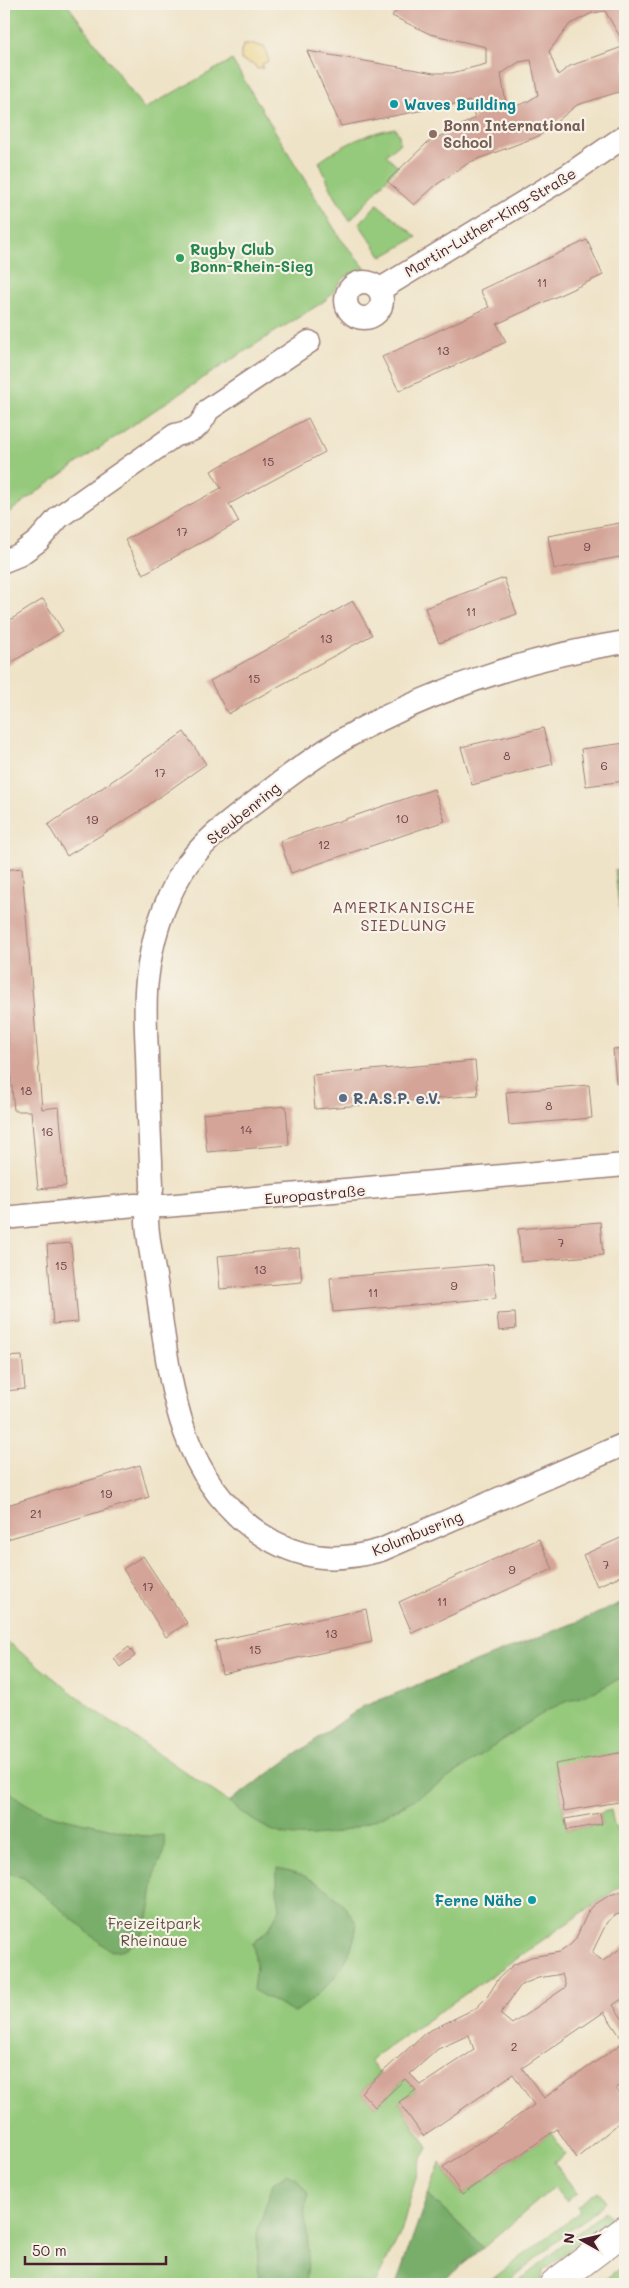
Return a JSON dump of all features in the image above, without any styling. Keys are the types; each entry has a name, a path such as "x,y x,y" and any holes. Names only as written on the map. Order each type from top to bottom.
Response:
{"main road":[{"path":"554,2284 625,2230"}],"street":[{"name":"Martin-Luther-King-Straße","path":"379,290 567,176 625,136"},
{"path":"4,562 19,555 38,541 59,517 175,434 189,432 202,424 208,410 309,342"},
{"name":"Steubenring","path":"150,1205 152,1189 146,981 167,900 184,869 202,846 276,785 364,728 438,694 540,659 625,642"},
{"name":"Europastraße","path":"4,1218 135,1205 165,1206 625,1165"},
{"name":"Kolumbusring","path":"150,1205 147,1220 162,1331 171,1379 190,1446 203,1474 221,1501 250,1526 281,1546 317,1557 336,1558 356,1557 380,1550 625,1444"}],"green space":[{"name":"Rugby Club Bonn-Rhein-Sieg","path":"4,4 67,4 144,109 232,60 340,238 366,269 348,276 320,304 159,407 4,516"},
{"path":"395,128 399,135 400,143 386,155 398,166 350,221 333,193 319,162 355,140"},
{"path":"377,204 417,237 382,257 359,224"},
{"path":"625,869 625,953 624,953 615,870"},
{"name":"Freizeitpark Rheinaue","path":"625,1601 625,1752 555,1765 567,1830 602,1824 600,1813 611,1810 614,1825 625,1843 625,1883 370,2060 380,2074 361,2092 375,2107 405,2079 416,2090 399,2102 428,2148 420,2162 401,2232 375,2284 4,2284 4,1639 89,1706 229,1802 362,1707 592,1616"},
{"path":"625,1601 625,1676 591,1693 556,1706 432,1789 398,1808 364,1824 330,1834 296,1836 269,1829 229,1802 362,1707 592,1616"},
{"path":"4,1787 25,1803 50,1814 136,1835 163,1835 165,1848 155,1874 146,1924 134,1944 124,1949 110,1951 24,1878 4,1872"},
{"path":"277,1868 302,1875 323,1887 342,1903 357,1924 349,1952 336,1975 317,1995 294,2013 253,1990 256,1965 253,1943 269,1929 280,1908 277,1890"},
{"path":"551,2133 565,2154 554,2162 577,2193 566,2202 554,2187 483,2248 428,2194 440,2163 462,2195"},
{"path":"287,2173 297,2178 308,2194 305,2217 309,2251 306,2284 259,2284 257,2233 273,2183"},
{"path":"598,2191 606,2202 504,2284 486,2284 571,2219 580,2211 577,2206"},
{"path":"428,2194 483,2248 439,2284 396,2284"},
{"path":"605,2211 615,2223 607,2229 597,2227 543,2271 542,2280 537,2284 528,2282 514,2284"},
{"path":"625,2264 625,2284 599,2284"}],"sand":[{"path":"244,44 264,47 269,61 262,64 263,68 257,69 255,65 241,60 241,51"}],"building":[{"name":"Waves Building","path":"402,4 490,4 516,7 531,4 625,4 625,45 605,11 592,13 570,24 549,51 558,75 570,66 625,46 625,90 577,105 539,136 470,162 436,185 414,205 387,181 427,143 475,118 471,101 341,126 307,51 434,73 452,73 486,64 486,47 430,34 392,16","holes":["531,60 538,95 527,102 507,109 501,74 519,62"]},
{"path":"587,240 603,275 497,324 506,342 399,391 382,357 489,307 480,290"},
{"path":"308,418 325,452 229,504 239,522 143,574 125,540 221,488 211,471"},
{"path":"625,522 625,556 554,569 548,536"},
{"path":"504,578 517,614 439,643 425,608"},
{"path":"43,599 63,631 4,667 4,624"},
{"path":"353,601 372,635 228,714 210,681"},
{"path":"543,728 553,764 472,785 461,747"},
{"path":"184,732 206,764 137,813 67,856 48,825"},
{"path":"625,743 625,781 586,786 581,749"},
{"path":"434,789 445,821 291,873 280,841"},
{"path":"22,868 42,1109 59,1107 66,1186 38,1189 31,1111 14,1111 4,992 4,870"},
{"path":"625,1048 625,1082 616,1083 613,1049"},
{"path":"475,1061 478,1095 315,1109 312,1075"},
{"path":"589,1085 592,1118 509,1125 506,1092"},
{"path":"286,1106 289,1145 207,1152 203,1114"},
{"path":"600,1222 603,1255 521,1262 518,1229"},
{"path":"71,1243 78,1322 53,1324 47,1245"},
{"path":"299,1248 302,1282 220,1289 217,1256"},
{"path":"493,1264 496,1298 333,1312 330,1278"},
{"path":"515,1313 516,1329 499,1331 497,1314"},
{"path":"22,1356 25,1389 4,1391 4,1357"},
{"path":"140,1465 149,1497 4,1540 4,1506"},
{"path":"625,1536 625,1574 597,1586 583,1555"},
{"path":"539,1539 553,1569 412,1633 399,1602"},
{"path":"143,1556 187,1623 166,1637 123,1569"},
{"path":"366,1609 372,1642 222,1674 215,1641"},
{"path":"129,1647 135,1656 120,1667 114,1658"},
{"path":"625,1752 625,1801 564,1811 555,1764"},
{"path":"600,1813 602,1824 567,1830 565,1819"},
{"path":"625,1892 625,1913 615,1915 607,1922 592,1953 603,1961 625,1945 625,1997 613,2005 625,2023 625,2082 616,2088 625,2102 625,2118 577,2158 557,2129 462,2195 443,2167 534,2105 513,2074 423,2136 399,2102 416,2090 405,2079 375,2107 361,2092 425,2033 476,2008 487,1997 499,1978 513,1965 531,1957 560,1952 569,1946 575,1940 588,1912 594,1905 610,1895","holes":["562,1974 566,1987 512,2024 500,2014 521,1985 538,1978","604,2012 624,2042 544,2098 522,2068","469,2035 474,2050 421,2085 410,2074 438,2049"]}],"place":[{"name":"Waves Building","path":"394,104"},
{"name":"Bonn International School","path":"433,134"},
{"name":"Rugby Club Bonn-Rhein-Sieg","path":"180,258"},
{"name":"R.A.S.P. e.V.","path":"343,1098"},
{"name":"Ferne Nähe","path":"532,1900"}],"district":[{"name":"AMERIKANISCHE SIEDLUNG","path":"404,915"}]}
